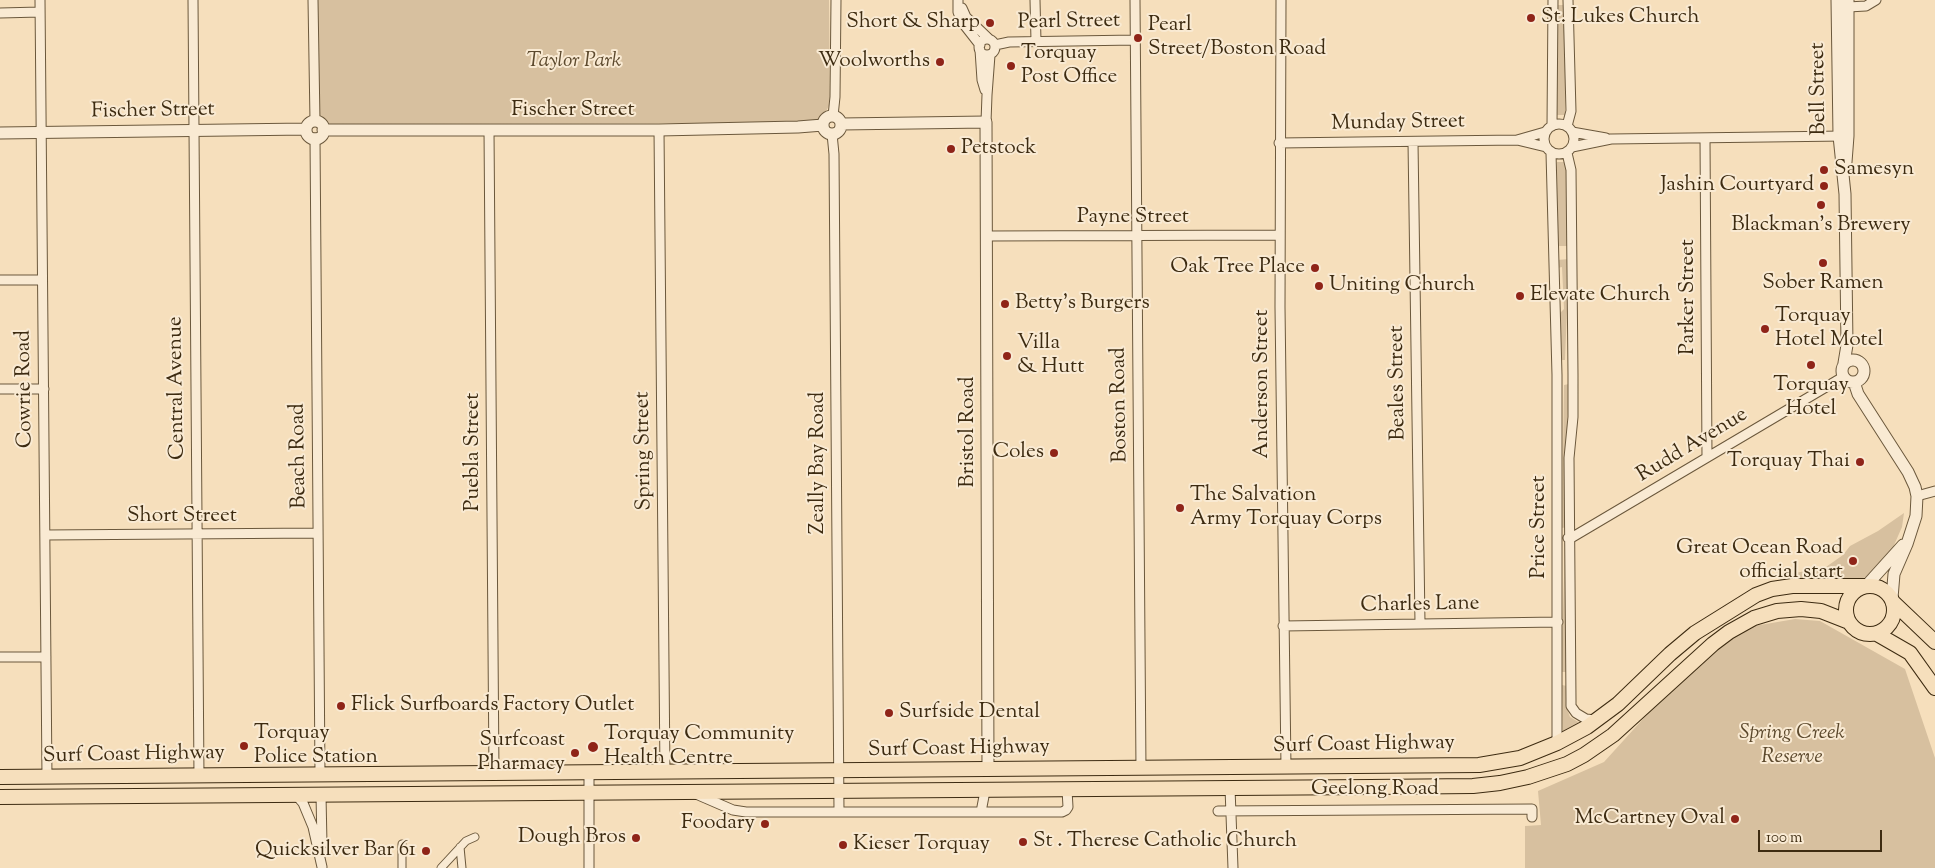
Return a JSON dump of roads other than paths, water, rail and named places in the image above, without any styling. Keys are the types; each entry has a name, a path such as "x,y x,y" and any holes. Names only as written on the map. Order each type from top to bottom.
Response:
{"main road":[{"name":"Surf Coast Highway","path":"0,777 839,772 1479,765 1520,758 1558,743 1598,720 1695,633 1756,595 1772,589 1792,586 1865,586"},
{"path":"1935,642 1882,588 1865,586 1851,594 1846,615 1849,622 1860,633 1878,634 1910,653 1935,688"},
{"path":"1878,634 1888,627 1892,621 1894,615 1892,600"},
{"name":"Surf Coast Highway","path":"0,797 1473,786 1528,777 1567,764 1584,755 1611,737 1713,644 1729,632 1754,618 1777,611 1802,609 1821,612 1849,622"},
{"path":"1286,767 1287,788"},
{"path":"1227,768 1230,788"},
{"path":"984,790 988,770"},
{"path":"320,774 321,795"}],"street":[{"name":"Cowrie Road","path":"40,0 47,777"},
{"name":"Central Avenue","path":"193,0 199,776"},
{"path":"313,0 315,121"},
{"path":"836,0 835,97 837,120 838,131 832,134 827,132 823,125 827,117 837,120 986,122"},
{"path":"959,0 966,17 992,42 995,51 990,55 984,54 962,22 958,12 959,0"},
{"path":"1035,0 1036,41"},
{"name":"Pearl Street","path":"992,42 1135,40 1135,0"},
{"name":"Anderson Street","path":"1281,0 1279,143 1286,767"},
{"name":"Price Street","path":"1553,0 1549,129 1544,137 1548,150 1557,375 1558,743"},
{"name":"Price Street","path":"1568,0 1570,129 1574,140 1569,150 1571,170 1573,375 1573,417 1569,458 1571,700 1573,710 1586,719 1598,720"},
{"name":"Bell Street","path":"1838,0 1848,345 1842,372 1849,379 1908,472 1917,496 1916,516 1894,574 1892,600"},
{"path":"1848,4 1866,6 1876,0"},
{"name":"Bell Street","path":"1843,136 1848,4"},
{"path":"0,13 40,12"},
{"name":"Boston Road","path":"1135,40 1141,769"},
{"path":"980,48 982,41 992,42"},
{"name":"Bristol Road","path":"980,48 982,80 986,95"},
{"name":"Bristol Road","path":"988,770 986,95 990,55"},
{"path":"315,121 321,123 323,130 321,136 314,138 309,136 306,129 308,123 315,121"},
{"path":"1549,129 1562,124 1570,129 1611,139"},
{"name":"Fischer Street","path":"323,130 659,130 823,125"},
{"name":"Fischer Street","path":"0,132 306,129"},
{"name":"Munday Street","path":"1279,143 1517,140 1549,129"},
{"name":"Puebla Street","path":"489,130 494,774"},
{"name":"Spring Street","path":"659,130 665,773"},
{"name":"Zeally Bay Road","path":"832,134 834,154 839,791"},
{"path":"1548,150 1559,155 1569,150 1611,139 1843,136"},
{"name":"Beach Road","path":"314,138 320,774"},
{"name":"Parker Street","path":"1705,138 1707,457"},
{"name":"Munday Street","path":"1517,140 1548,150"},
{"name":"Beales Street","path":"1413,142 1420,623"},
{"name":"Payne Street","path":"987,236 1280,235"},
{"path":"1553,252 1572,252"},
{"path":"0,280 42,280"},
{"path":"1848,345 1863,367 1861,379 1849,379"},
{"path":"1844,364 1852,360 1860,362"},
{"path":"1557,375 1573,375"},
{"name":"Rudd Avenue","path":"1558,539 1571,538 1707,457 1849,379"},
{"path":"0,389 44,389"},
{"path":"1917,496 1935,491"},
{"name":"Short Street","path":"45,535 318,533"},
{"name":"Bell Street","path":"1865,586 1896,553 1910,534"},
{"name":"Charles Lane","path":"1283,626 1558,622"},
{"path":"0,657 46,657"},
{"path":"1558,679 1571,677"},
{"path":"589,774 589,868"},
{"path":"1230,788 1232,868"},
{"path":"981,812 984,790"},
{"path":"689,792 732,810 746,812 1062,812 1068,807 1067,790"},
{"path":"839,791 839,812"},
{"path":"296,795 303,803 313,827 322,868"},
{"path":"321,795 322,868"},
{"name":"Geelong Road","path":"1218,811 1532,809"},
{"path":"441,868 466,841 475,837"},
{"path":"402,844 402,868"},
{"path":"460,848 462,868"}],"place":[{"name":"St. Lukes Church","path":"1531,18"},
{"name":"Short & Sharp","path":"990,23"},
{"name":"Pearl Street/Boston Road","path":"1138,38"},
{"name":"Woolworths","path":"940,62"},
{"name":"Torquay Post Office","path":"1011,66"},
{"name":"Petstock","path":"951,149"},
{"name":"Samesyn","path":"1824,170"},
{"name":"Jashin Courtyard","path":"1824,186"},
{"name":"Blackman's Brewery","path":"1821,205"},
{"name":"Sober Ramen","path":"1823,263"},
{"name":"Oak Tree Place","path":"1315,268"},
{"name":"Uniting Church","path":"1319,286"},
{"name":"Elevate Church","path":"1520,296"},
{"name":"Betty's Burgers","path":"1005,304"},
{"name":"Torquay Hotel Motel","path":"1765,329"},
{"name":"Villa & Hutt","path":"1007,356"},
{"name":"Torquay Hotel","path":"1811,365"},
{"name":"Coles","path":"1054,453"},
{"name":"Torquay Thai","path":"1860,462"},
{"name":"The Salvation Army Torquay Corps","path":"1180,508"},
{"name":"Great Ocean Road official start","path":"1853,561"},
{"name":"Flick Surfboards Factory Outlet","path":"341,706"},
{"name":"Surfside Dental","path":"889,713"},
{"name":"Torquay Police Station","path":"244,746"},
{"name":"Torquay Community Health Centre","path":"593,747"},
{"name":"Surfcoast Pharmacy","path":"575,753"},
{"name":"McCartney Oval","path":"1735,819"},
{"name":"Foodary","path":"765,824"},
{"name":"Dough Bros","path":"636,838"},
{"name":"St . Therese Catholic Church","path":"1023,842"},
{"name":"Kieser Torquay","path":"843,845"},
{"name":"Quicksilver Bar 61","path":"426,851"}],"park label":[{"name":"Taylor Park","path":"574,62"},
{"name":"Spring Creek Reserve","path":"1792,746"}]}
